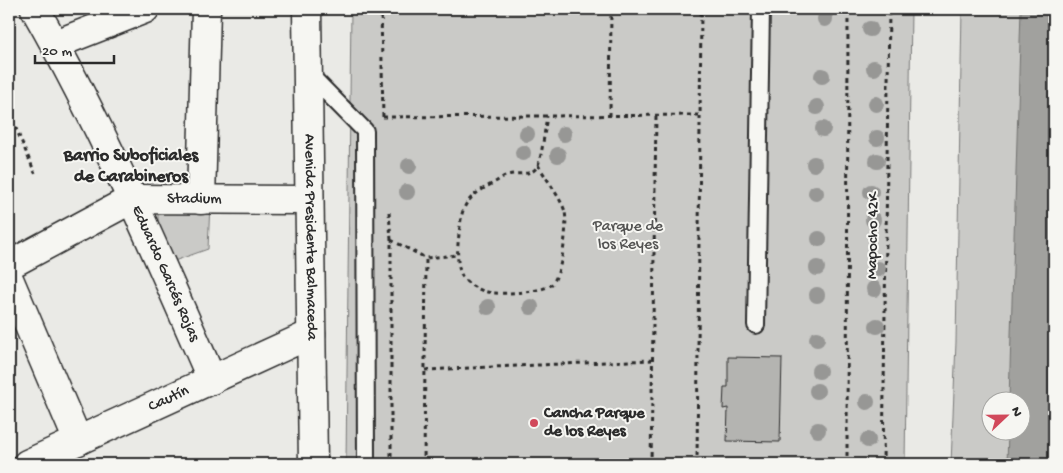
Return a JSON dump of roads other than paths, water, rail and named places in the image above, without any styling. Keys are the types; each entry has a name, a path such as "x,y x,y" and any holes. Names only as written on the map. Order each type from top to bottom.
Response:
{"street":[{"name":"Eduardo Garcés Rojas","path":"35,9 56,44 132,198 212,380"},
{"path":"56,44 145,9"},
{"path":"201,200 206,9"},
{"name":"Avenida Presidente Balmaceda","path":"307,9 313,464"},
{"path":"9,265 132,198"},
{"name":"Stadium","path":"132,198 309,200"},
{"path":"9,279 78,441"},
{"name":"Cautín","path":"27,464 311,334"}],"lane":[{"path":"756,325 761,9"},
{"path":"308,73 365,131 366,464"}],"place":[{"name":"Cancha Parque de los Reyes","path":"534,423"}],"district":[{"name":"Barrio Suboficiales de Carabineros","path":"131,166"}],"park label":[{"name":"Parque de los Reyes","path":"628,236"}]}
